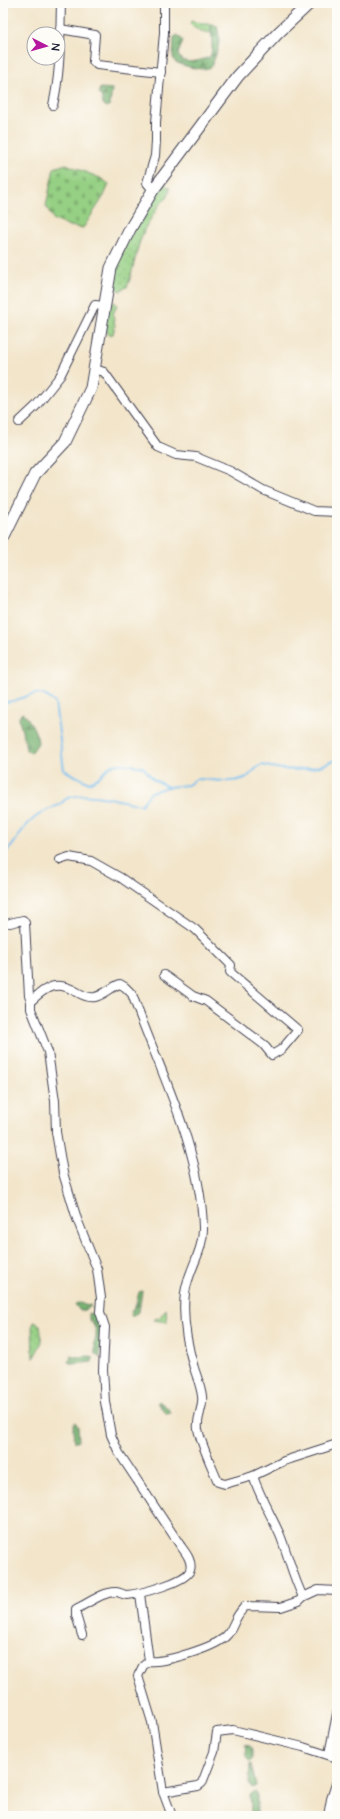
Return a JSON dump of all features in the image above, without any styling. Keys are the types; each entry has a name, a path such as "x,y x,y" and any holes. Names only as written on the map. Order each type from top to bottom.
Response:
{"street":[{"path":"60,26 61,3"},
{"path":"153,190 147,184 155,156 164,3"},
{"path":"3,539 35,474 65,442 91,388 111,268 130,229 153,190 238,76 278,33 310,3"},
{"path":"66,30 95,35 93,61 97,65 161,72"},
{"path":"53,105 57,87 58,66"},
{"path":"20,422 36,406 60,376 96,305 104,306"},
{"path":"95,369 104,372 158,447 176,455 196,457 230,471 263,490 314,511 337,512"},
{"path":"60,860 69,857 91,861 120,878 189,925 231,964 230,972 298,1030 282,1049 272,1056 264,1044 206,1001 193,996 164,976"},
{"path":"10,923 23,920 25,923 29,996 31,1001 31,1009 48,1052 55,1101 56,1132 63,1173 78,1219 97,1269 101,1298 100,1312 105,1327 103,1370 111,1435 119,1453 154,1504 190,1561 190,1572 185,1578 176,1583 150,1589 140,1594 126,1595 116,1592 102,1596 76,1609 76,1615 82,1635"},
{"path":"31,1001 50,986 61,984 88,997 96,997 120,984 126,987 132,994 184,1128 193,1158 203,1227 202,1241 189,1275 185,1292 184,1310 187,1340 202,1396 203,1407 199,1415 198,1429 218,1482 225,1484 253,1476 284,1461 337,1444"},
{"path":"253,1476 280,1537 303,1597"},
{"path":"172,1816 164,1792 152,1722 138,1676 143,1666 149,1661 154,1662 168,1659 221,1641 228,1634 237,1616 245,1606 281,1607 299,1601 303,1597 318,1590 337,1591"},
{"path":"140,1594 149,1661"},
{"path":"328,1754 337,1714"},
{"path":"164,1792 198,1786 202,1783 214,1752 217,1732 233,1730 328,1754 337,1758"},
{"path":"328,1816 337,1781"}],"green space":[{"path":"191,21 212,24 210,28 212,33 203,32 195,28 190,24"},
{"path":"212,24 217,26 219,42 211,67 198,69 175,62 173,57 174,37 178,35 183,41 178,54 180,58 192,62 210,57 212,47"},
{"path":"100,88 112,89 110,105 106,107 103,104 101,96 98,94"},
{"path":"66,164 100,178 109,184 104,196 83,228 70,226 54,220 46,206 54,168"},
{"path":"163,184 170,188 168,197 160,204 145,228 127,287 120,291 112,287 117,263 132,233"},
{"path":"115,302 117,306 113,314 115,326 113,334 109,335 106,328 106,320 111,304"},
{"path":"22,713 30,722 38,740 38,743 31,753 26,750 20,725 19,717"},
{"path":"142,1291 139,1312 131,1316 130,1313 135,1307 139,1292"},
{"path":"79,1303 91,1306 80,1311 75,1304"},
{"path":"93,1307 97,1309 101,1323 100,1358 95,1354 95,1346 93,1344 96,1338 96,1331 89,1320 89,1313 95,1314"},
{"path":"166,1309 167,1322 153,1320 160,1317"},
{"path":"34,1322 40,1325 42,1342 33,1359 32,1327"},
{"path":"70,1355 77,1357 91,1356 93,1358 92,1362 73,1364 68,1362 71,1357"},
{"path":"159,1401 169,1409 171,1413 167,1414 157,1403"},
{"path":"75,1422 78,1426 79,1441 77,1442 75,1442 73,1432"},
{"path":"245,1744 250,1745 252,1750 252,1760 249,1761 246,1757"},
{"path":"250,1764 256,1786 252,1788 249,1783"},
{"path":"255,1791 257,1796 257,1816 252,1816 250,1795"}],"waterway":[{"path":"3,702 18,700 30,695 42,694 55,703 64,770 89,783 98,778 109,767 121,764 143,767 153,779 168,787"},
{"path":"3,854 11,848 25,828 35,818 59,805 66,799 93,796 141,805 151,792 168,787 188,785 196,779 235,781 247,777 257,767 262,765 282,769 300,770 319,766 337,759"}]}
